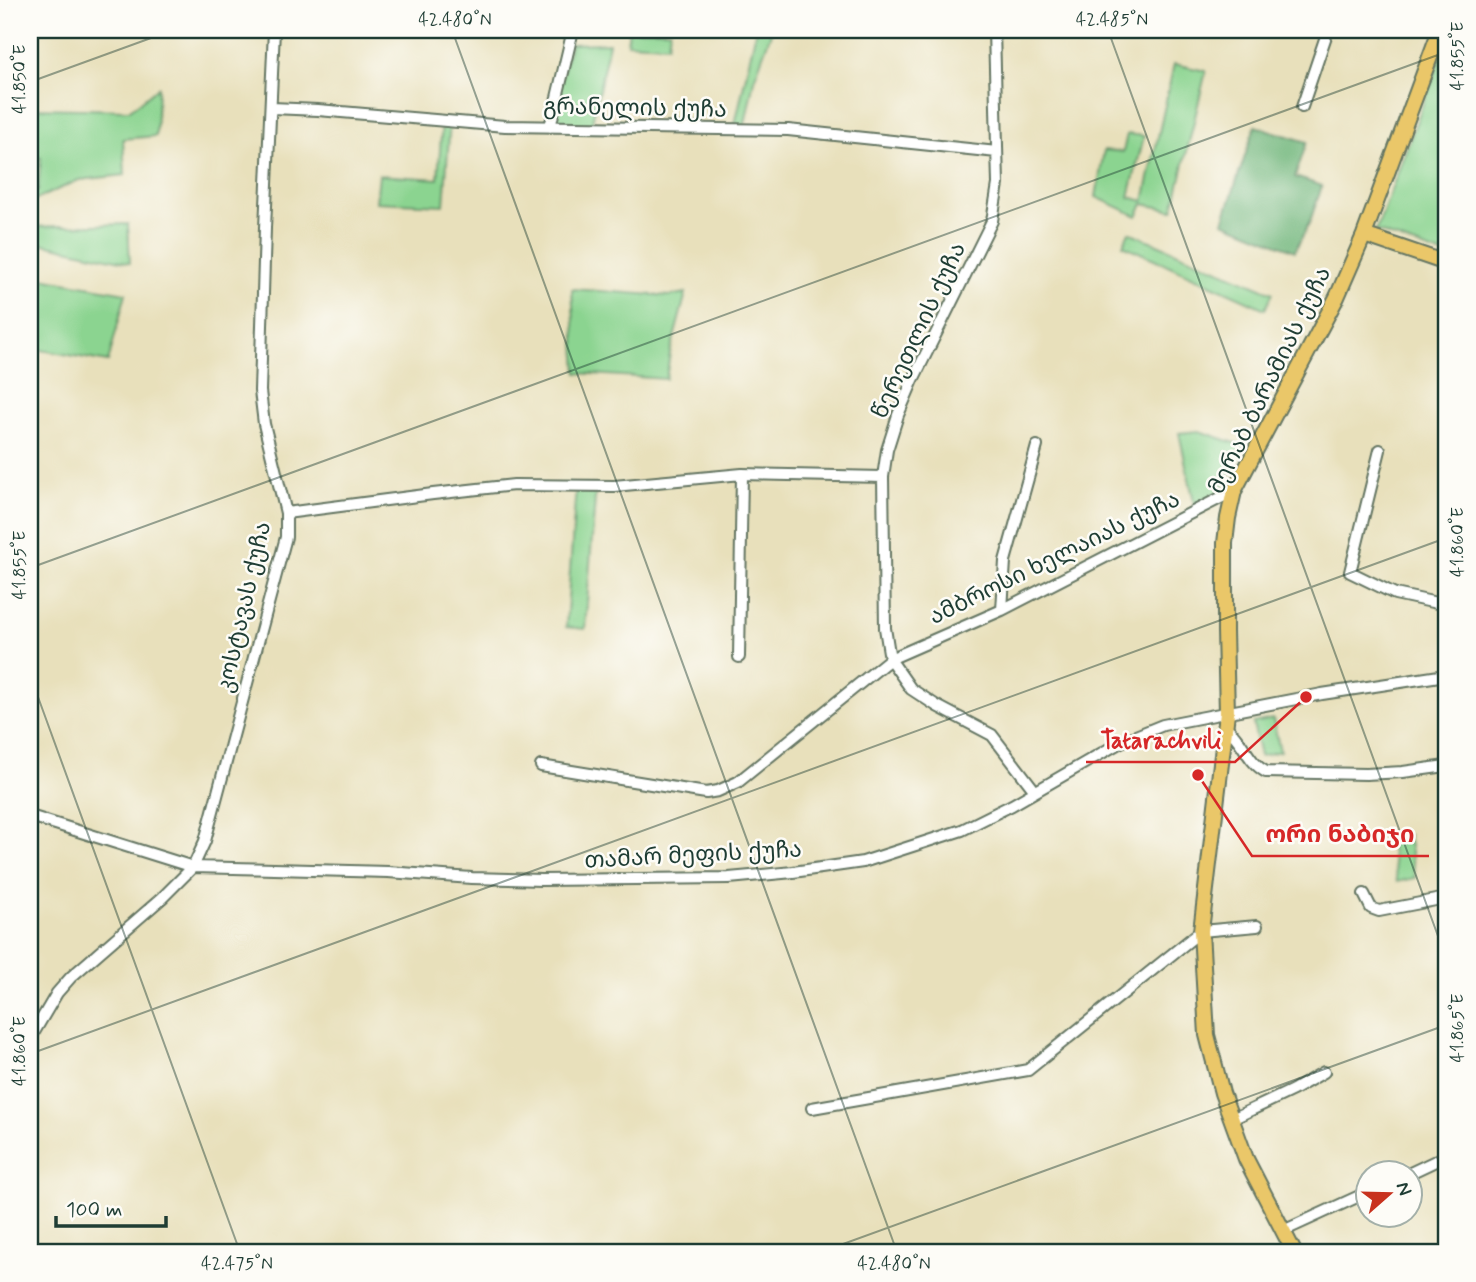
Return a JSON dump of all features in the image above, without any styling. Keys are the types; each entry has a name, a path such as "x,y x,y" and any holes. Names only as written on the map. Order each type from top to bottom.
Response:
{"main road":[{"name":"მერაბ ბარამიას ქუჩა","path":"1294,1252 1246,1158 1222,1093 1208,1035 1200,931 1226,718 1228,518 1234,491 1337,297 1364,235 1440,30"},
{"path":"1364,235 1446,263"}],"street":[{"name":"კოსტავას ქუჩა","path":"30,1039 57,993 71,977 162,898 193,867 205,841 286,537 286,513 264,424 260,391 274,30"},
{"path":"550,127 573,30"},
{"name":"წერეთლის ქუჩა","path":"994,30 998,184 992,221 913,380 887,450 883,477 886,628 890,659 911,689 992,735 1035,791"},
{"path":"1302,107 1328,30"},
{"name":"გრანელის ქუჩა","path":"272,108 505,126 788,130 997,152"},
{"path":"1002,610 1005,561 1037,446"},
{"path":"1380,450 1350,572 1395,594 1446,605"},
{"path":"739,657 742,474"},
{"path":"286,513 514,485 614,486 742,474 883,477"},
{"name":"ამბროსი ხელაიას ქუჩა","path":"541,766 706,793 718,791 738,782 890,659 1002,610 1234,491"},
{"name":"თამარ მეფის ქუჩა","path":"30,816 193,867 541,880 729,878 793,872 863,862 962,831 1122,742 1163,725 1226,718 1322,694 1446,675"},
{"path":"1226,718 1257,766 1266,772 1366,774 1446,766"},
{"path":"1364,894 1371,908 1379,911 1446,898"},
{"path":"813,1108 1028,1070 1200,931 1257,926"},
{"path":"1232,1119 1324,1072"},
{"path":"1424,1166 1446,1156"},
{"path":"1283,1231 1354,1198"}],"green space":[{"path":"629,30 670,30 668,45 627,43"},
{"path":"756,30 772,30 754,80 744,129 734,129"},
{"path":"1446,42 1446,256 1376,231"},
{"path":"609,43 591,127 550,127 570,44"},
{"path":"1174,64 1206,71 1173,210 1143,204 1137,216 1096,197 1104,150 1123,152 1127,134 1144,136 1129,197 1144,201"},
{"path":"158,87 156,136 123,139 125,175 79,180 30,202 30,192 38,191 41,158 30,157 30,108 130,110"},
{"path":"442,121 450,122 444,205 376,202 379,175 438,179"},
{"path":"1255,126 1307,142 1295,177 1322,186 1310,221 1295,251 1223,222"},
{"path":"128,224 130,263 30,241 30,227"},
{"path":"1129,232 1273,293 1265,309 1123,245"},
{"path":"30,276 126,293 108,362 30,348"},
{"path":"572,289 669,296 686,293 666,379 577,373"},
{"path":"1199,431 1244,446 1217,499 1196,511 1179,433"},
{"path":"576,486 596,486 585,629 566,627"},
{"path":"1273,719 1280,751 1260,756 1253,723"},
{"path":"1408,835 1415,878 1397,882 1389,838"}],"place":[{"name":"Tatarachvili","path":"1306,697"},
{"name":"ორი ნაბიჯი","path":"1198,775"}]}
